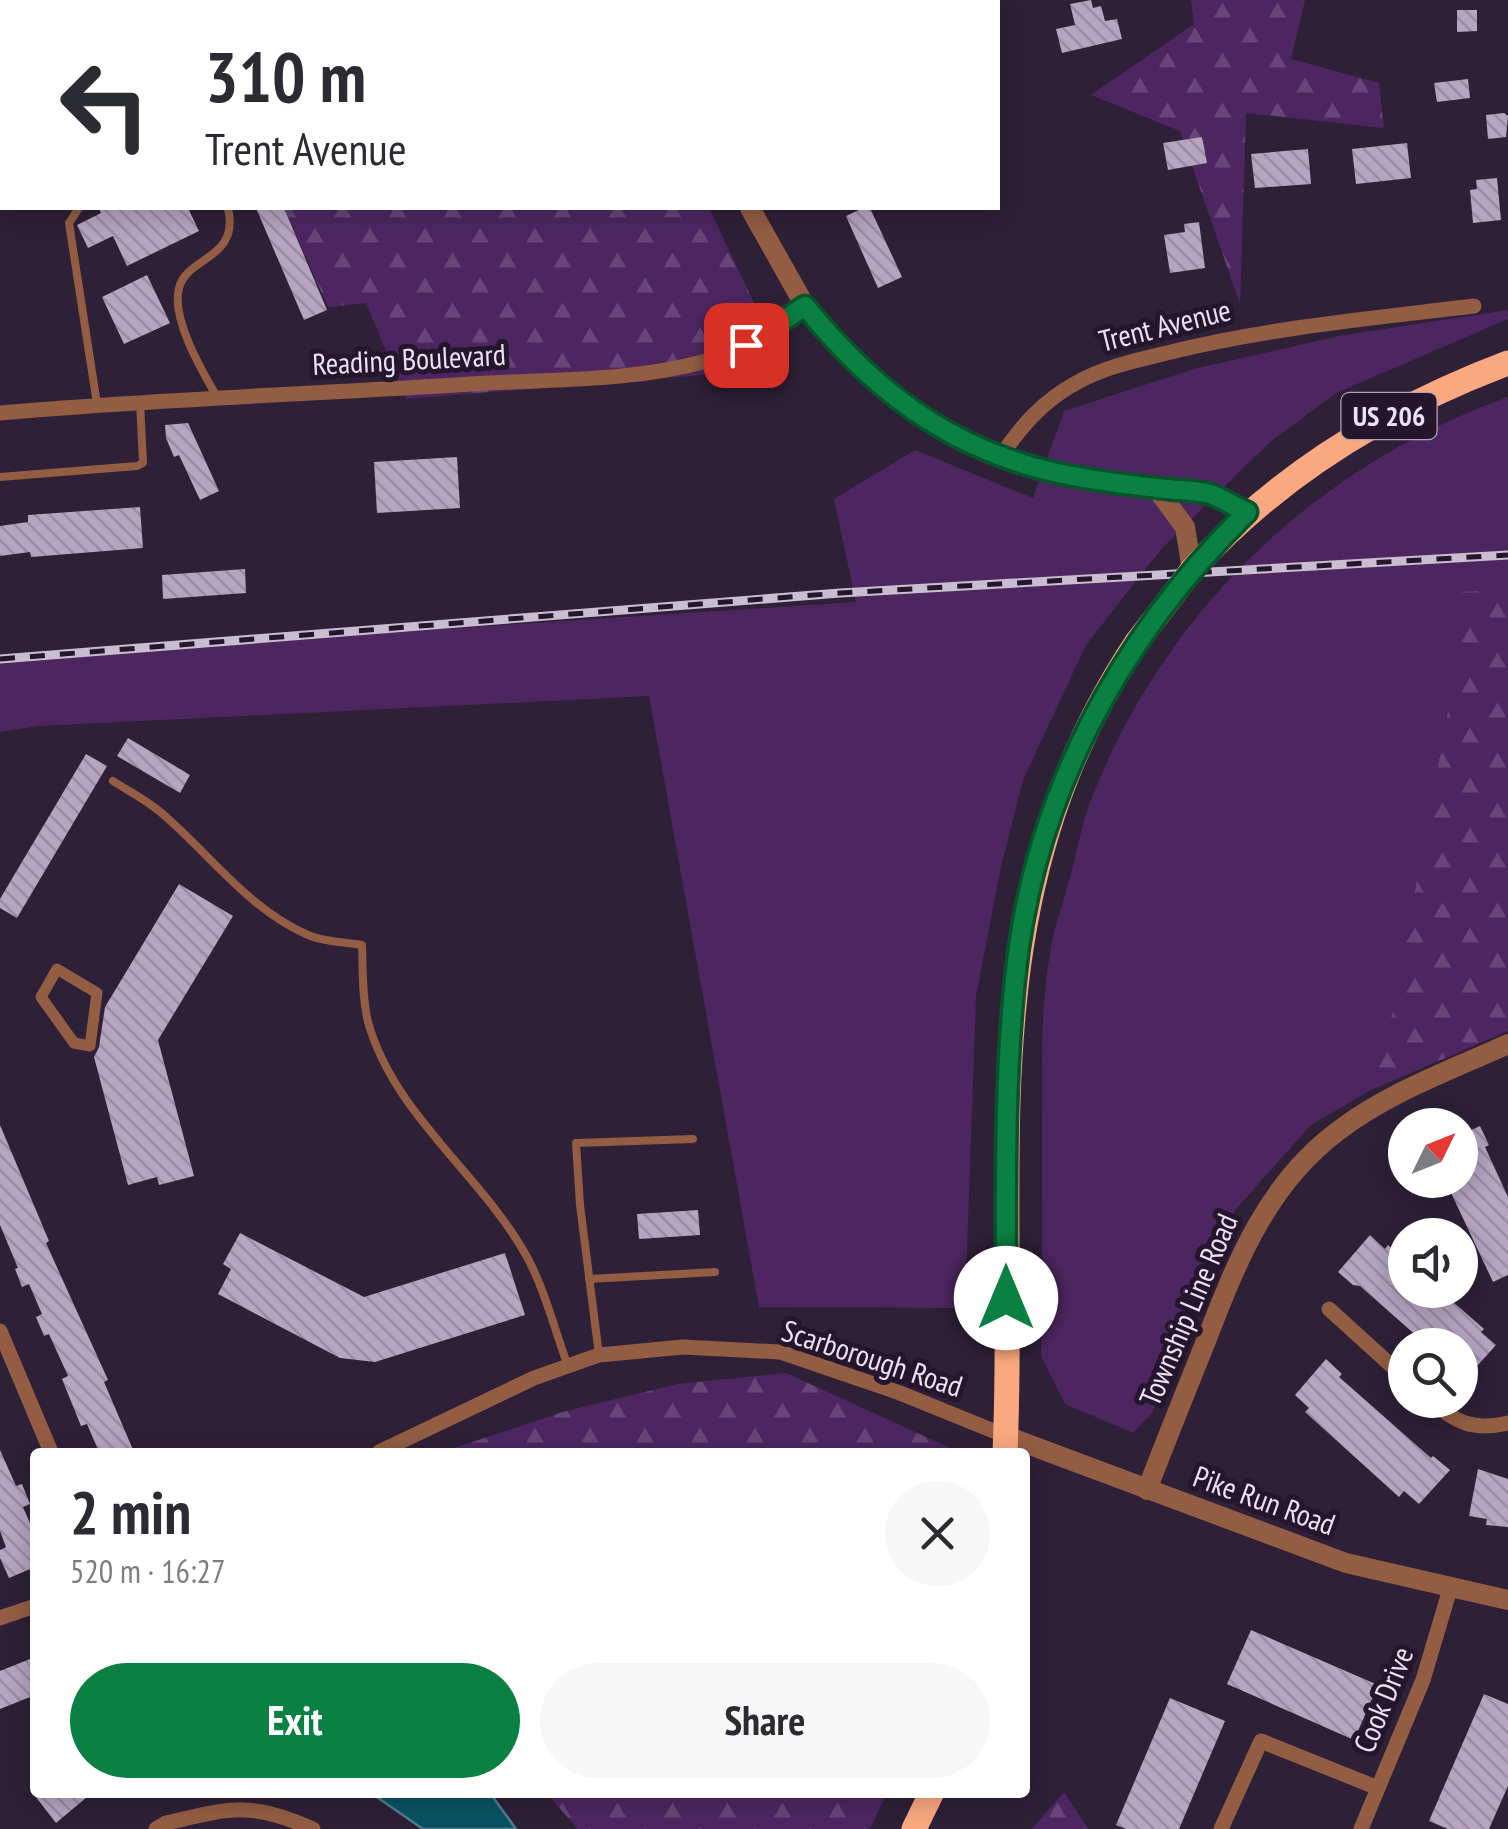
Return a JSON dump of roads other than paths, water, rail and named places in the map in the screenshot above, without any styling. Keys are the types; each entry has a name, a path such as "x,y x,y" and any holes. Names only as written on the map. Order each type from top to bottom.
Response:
{"highway":[{"name":"US 206","path":"1005,1444 1006,1099 1015,976 1046,830 1084,733 1111,681 1146,628 1192,570 1247,512 1344,441 1399,410 1508,363"},
{"path":"914,1829 929,1798"}],"street":[{"path":"751,210 805,306 836,345 906,407 972,446 1001,456 1083,478 1210,494 1247,512"},
{"name":"Reading Boulevard","path":"0,413 676,368 710,360 746,345 805,306"},
{"name":"Trent Avenue","path":"1001,456 1022,424 1059,393 1125,363 1226,339 1474,306"},
{"path":"1156,488 1180,517 1190,545 1192,570"},
{"path":"57,969 98,993 90,1046 74,1043 41,997 57,969"},
{"name":"Township Line Road","path":"1147,1490 1236,1264 1266,1207 1288,1179 1313,1152 1368,1110 1508,1044"},
{"path":"1329,1309 1388,1363"},
{"path":"0,1331 49,1448"},
{"name":"Scarborough Road","path":"386,1448 534,1378 599,1355 684,1347 780,1352 900,1393 1005,1444"},
{"path":"1450,1418 1472,1428 1508,1423"},
{"name":"Pike Run Road","path":"1030,1452 1346,1563 1508,1600"},
{"name":"Cook Drive","path":"1361,1829 1424,1680 1450,1589"},
{"path":"0,1618 30,1608"},
{"path":"1221,1829 1261,1741 1378,1788"},
{"path":"156,1829 166,1823 232,1808 280,1814 313,1829"}],"lane":[{"path":"78,210 69,223 97,404"},
{"path":"217,397 183,326 178,289 184,277 218,251 230,230 228,210"},
{"path":"0,478 143,463 140,402"},
{"path":"113,781 160,811 245,897 260,907 310,936 362,946 367,1019 381,1058 403,1095 529,1260 568,1366"},
{"path":"599,1355 576,1144 693,1139"},
{"path":"589,1279 714,1272"}],"water":[{"path":"378,1798 494,1798 516,1829 423,1829"}],"railway":[{"path":"0,659 840,593 1508,555"}]}
